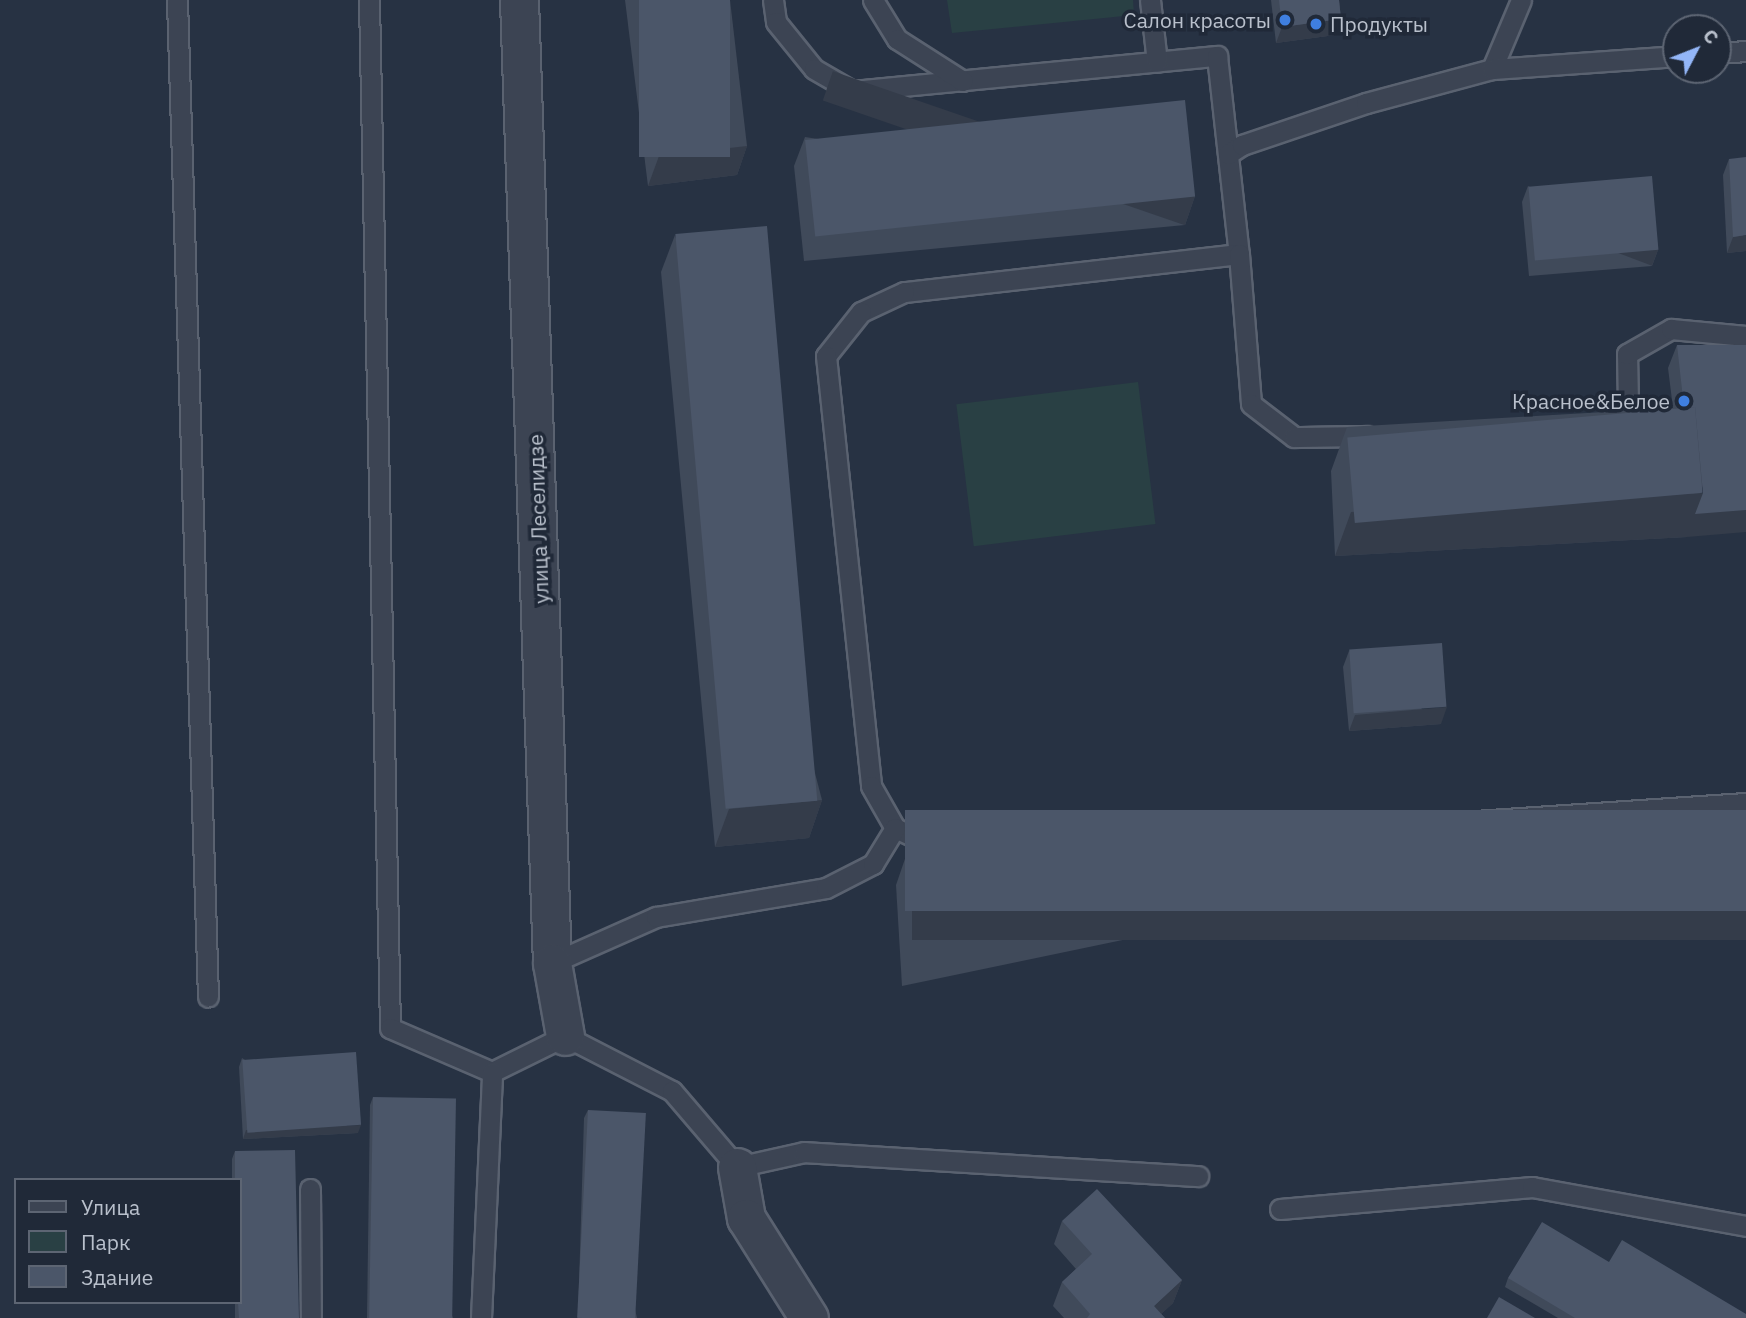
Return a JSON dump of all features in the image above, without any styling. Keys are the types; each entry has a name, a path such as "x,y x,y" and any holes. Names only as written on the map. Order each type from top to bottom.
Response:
{"street":[{"name":"улица Леселидзе","path":"519,0 552,963 565,1037"},
{"path":"737,1167 747,1218 809,1318"}],"lane":[{"path":"177,0 208,997"},
{"path":"369,0 390,1028 492,1072 565,1037 672,1091 737,1167 804,1152 1198,1177"},
{"path":"773,0 776,22 814,69 852,91 1217,56 1239,254 1251,404 1294,437 1391,436"},
{"path":"873,0 897,39 963,81"},
{"path":"1150,0 1157,62"},
{"path":"1492,69 1521,0"},
{"path":"1228,154 1242,145 1366,103 1492,69 1662,57"},
{"path":"996,853 955,856 895,828 871,786 826,356 861,312 904,292 1239,254"},
{"path":"1584,435 1598,435 1628,404 1627,354 1671,329 1746,336"},
{"path":"1135,844 1746,803"},
{"path":"552,963 656,917 826,888 873,864 895,828"},
{"path":"481,1318 492,1072"},
{"path":"1280,1209 1532,1187 1746,1226"},
{"path":"310,1189 311,1318"}],"green space":[{"path":"947,0 1133,0 1134,15 952,33"},
{"path":"1138,382 1155,524 974,546 956,404"}],"building":[{"path":"639,0 730,0 730,157 639,157"},
{"path":"1279,0 1339,0 1341,19 1282,27"},
{"path":"1185,100 1195,196 815,236 805,140"},
{"path":"1746,157 1746,235 1733,237 1729,159"},
{"path":"1652,176 1658,250 1535,261 1528,187"},
{"path":"767,226 817,801 726,809 675,234"},
{"path":"1677,345 1746,345 1746,510 1695,514 1703,493 1695,407 1684,407"},
{"path":"1695,407 1702,493 1355,523 1347,437"},
{"path":"1442,643 1446,707 1354,713 1349,649"},
{"path":"905,810 1746,810 1746,911 905,911"},
{"path":"356,1052 361,1125 247,1133 242,1060"},
{"path":"373,1097 456,1098 452,1318 369,1318"},
{"path":"588,1110 646,1113 635,1318 577,1318"},
{"path":"295,1150 299,1318 239,1318 238,1304 242,1304 242,1178 235,1178 235,1151"},
{"path":"1097,1189 1182,1280 1154,1306 1165,1318 1087,1318 1090,1314 1062,1282 1092,1254 1062,1221"},
{"path":"1542,1222 1609,1262 1622,1240 1746,1314 1746,1318 1575,1318 1508,1278"},
{"path":"1499,1297 1535,1318 1487,1318"}],"place":[{"name":"Салон красоты","path":"1285,20"},
{"name":"Продукты","path":"1316,24"},
{"name":"Красное&Белое","path":"1684,401"}]}
